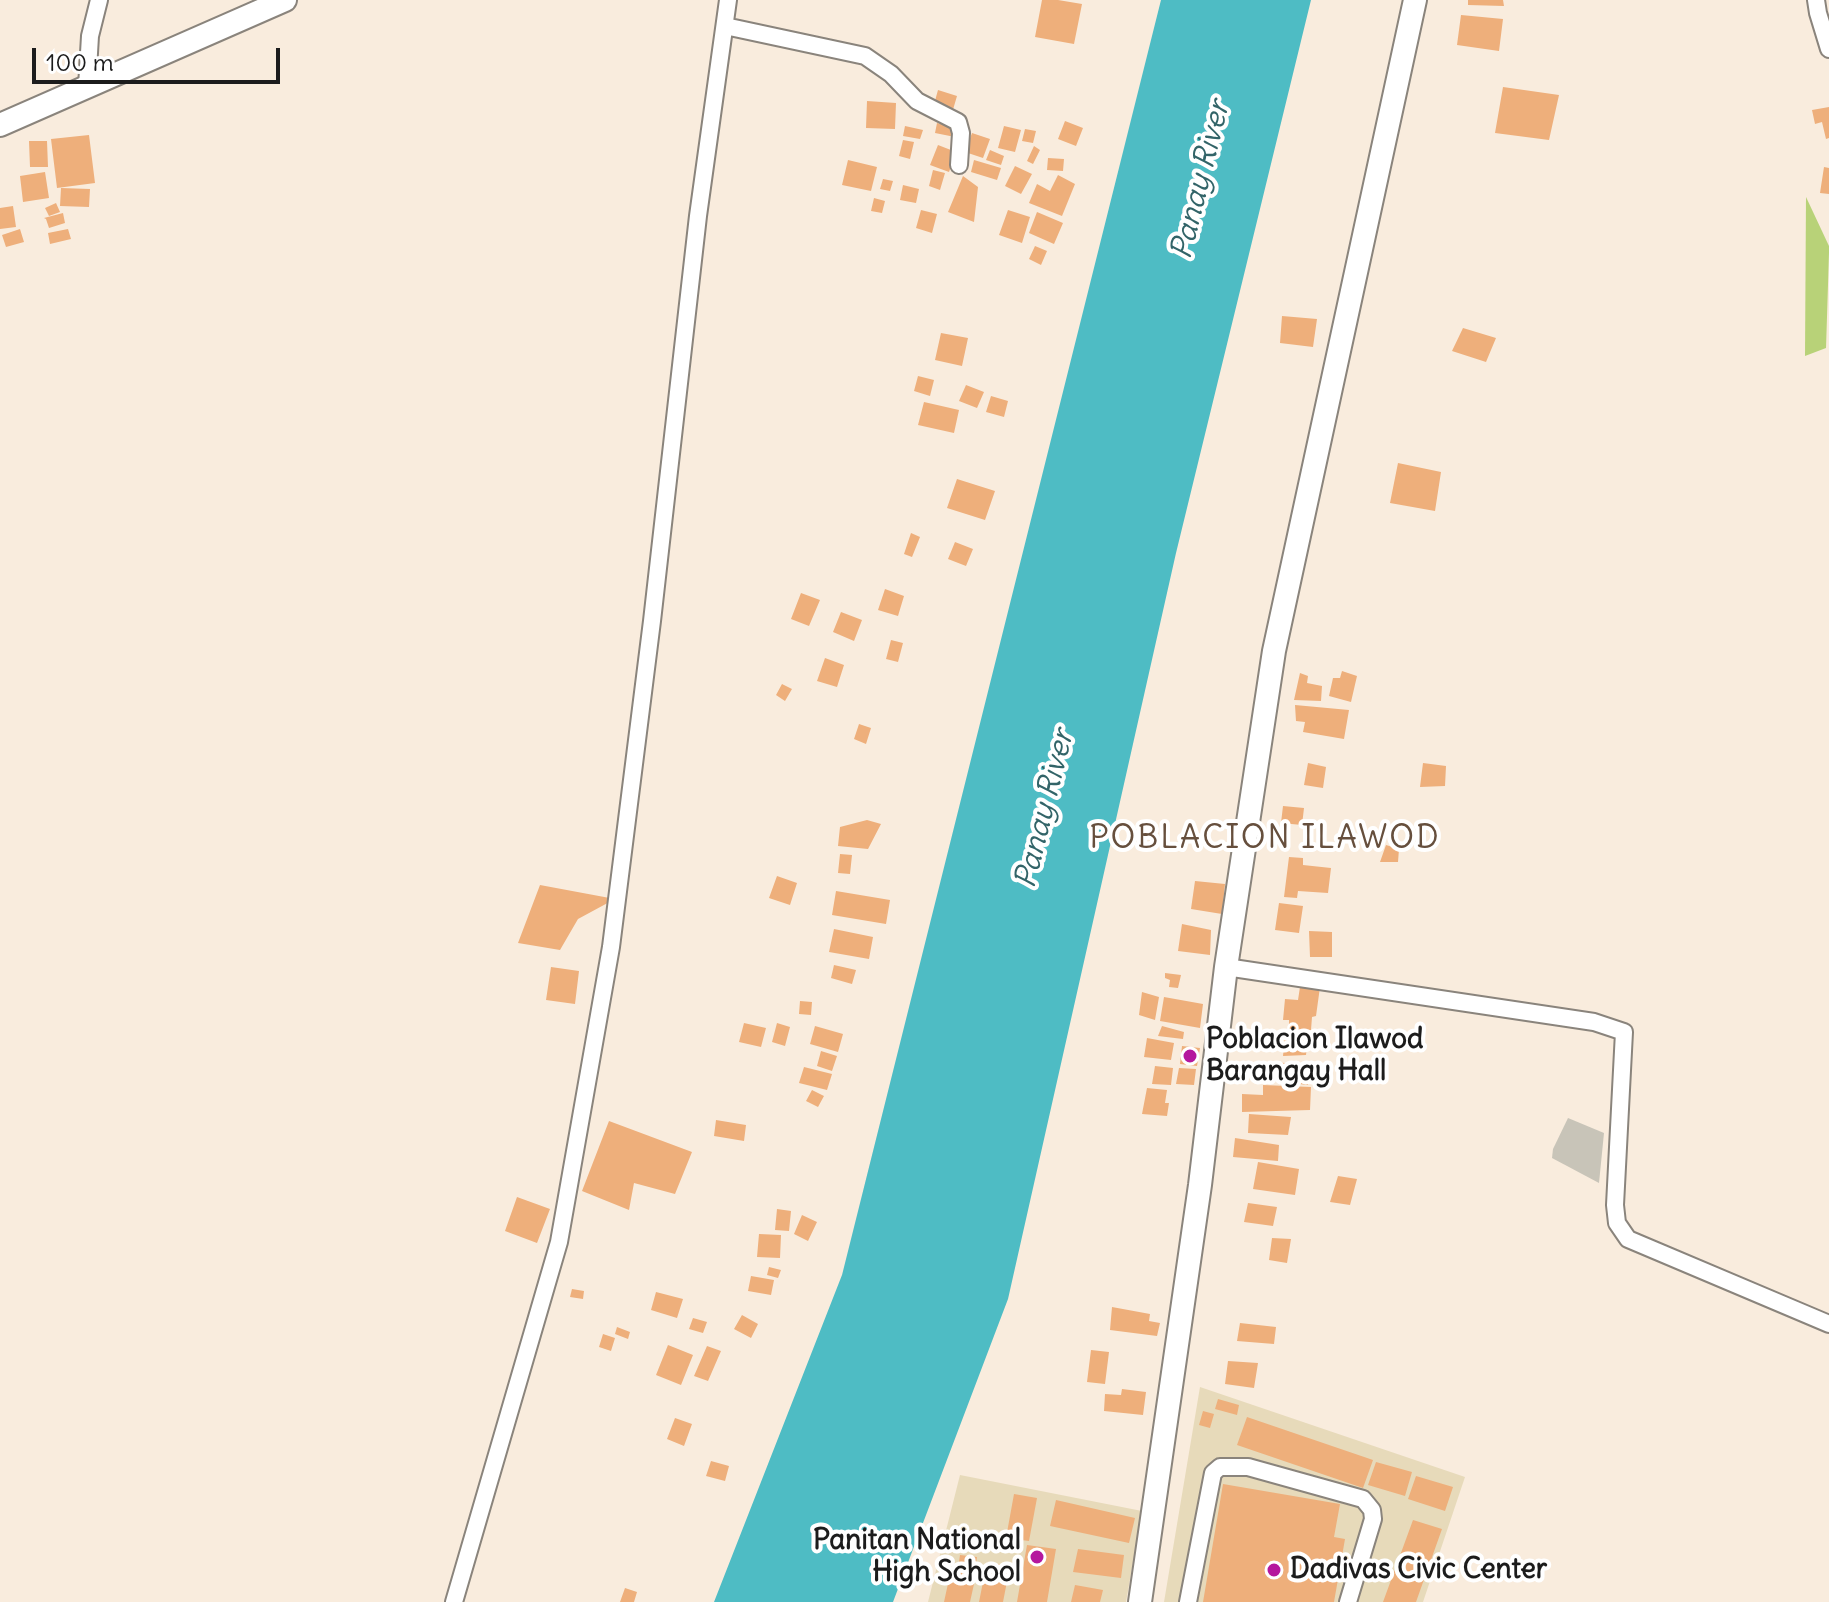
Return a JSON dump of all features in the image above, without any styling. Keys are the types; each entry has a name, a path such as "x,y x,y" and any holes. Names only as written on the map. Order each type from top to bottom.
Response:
{"main road":[{"path":"0,125 285,0"},
{"path":"1140,1602 1200,1185 1226,967 1274,651 1415,0"}],"street":[{"path":"87,87 90,36 99,0"},
{"path":"454,1602 559,1242 611,947 698,216 728,0"},
{"path":"1816,0 1829,49"},
{"path":"725,26 865,56 891,74 917,101 958,122 961,133 959,165"},
{"path":"1226,967 1594,1022 1624,1032 1615,1205 1617,1223 1628,1239 1829,1324"},
{"path":"1188,1602 1213,1473 1220,1467 1248,1467 1363,1499 1372,1510 1373,1519 1348,1602"}],"shaded area":[{"path":"1568,1118 1604,1133 1599,1183 1552,1158 1553,1149"},
{"path":"1200,1387 1465,1477 1423,1602 1164,1602"},
{"name":"Panitan National High School","path":"960,1475 1142,1511 1126,1602 928,1602"}],"green space":[{"path":"1806,197 1829,252 1826,348 1805,356"}],"water":[{"name":"Panay River","path":"1161,0 1311,0 1176,553 1008,1299 893,1602 714,1602 842,1275"}],"building":[{"path":"1042,0 1082,4 1074,44 1035,37"},
{"path":"1468,0 1503,0 1504,6 1468,5"},
{"path":"1461,15 1503,19 1499,51 1457,45"},
{"path":"1503,87 1559,95 1549,140 1495,133"},
{"path":"938,90 957,96 952,113 933,108"},
{"path":"867,101 896,103 895,129 866,128"},
{"path":"1829,107 1829,138 1826,139 1822,122 1815,124 1812,110"},
{"path":"1065,121 1083,128 1076,146 1058,139"},
{"path":"937,123 957,128 955,137 935,133"},
{"path":"905,126 923,130 920,139 903,136"},
{"path":"1004,126 1021,130 1015,152 998,148"},
{"path":"1025,129 1036,131 1033,143 1022,141"},
{"path":"972,133 990,139 983,158 965,152"},
{"path":"89,135 95,183 57,188 51,139"},
{"path":"903,140 914,142 910,159 899,156"},
{"path":"29,141 47,141 48,167 30,167"},
{"path":"938,145 956,152 949,172 930,165"},
{"path":"1034,146 1040,150 1033,164 1027,161"},
{"path":"990,150 1004,156 1001,165 986,160"},
{"path":"1048,158 1064,159 1063,171 1047,170"},
{"path":"848,160 877,167 871,191 842,185"},
{"path":"974,160 1001,168 997,180 971,172"},
{"path":"1015,166 1032,174 1021,194 1005,186"},
{"path":"1824,167 1829,168 1829,194 1820,193"},
{"path":"933,170 945,173 940,190 929,186"},
{"path":"45,172 49,198 23,202 20,176"},
{"path":"1058,175 1075,184 1062,216 1029,203 1037,184 1050,191"},
{"path":"963,176 978,187 974,222 948,212"},
{"path":"883,179 893,181 890,191 880,189"},
{"path":"903,185 919,189 916,203 900,200"},
{"path":"61,188 90,189 89,207 60,206"},
{"path":"874,198 885,201 882,213 871,211"},
{"path":"56,203 60,212 49,216 45,208"},
{"path":"13,206 16,227 0,229 0,208"},
{"path":"921,210 937,214 932,233 916,228"},
{"path":"1008,210 1030,217 1022,243 999,235"},
{"path":"1037,212 1063,223 1054,244 1029,233"},
{"path":"63,213 65,223 49,228 44,218"},
{"path":"20,229 24,242 6,247 2,235"},
{"path":"68,229 71,239 50,244 48,233"},
{"path":"1035,246 1047,251 1041,265 1029,259"},
{"path":"1282,316 1317,319 1313,347 1280,343"},
{"path":"1463,328 1496,338 1486,362 1452,351"},
{"path":"941,333 968,338 962,366 935,360"},
{"path":"918,376 934,380 930,396 914,391"},
{"path":"966,385 984,392 977,408 959,401"},
{"path":"991,396 1008,401 1004,417 986,412"},
{"path":"924,402 959,410 954,433 918,425"},
{"path":"1398,463 1441,472 1435,511 1390,503"},
{"path":"957,479 995,491 985,520 947,508"},
{"path":"911,533 920,537 912,557 904,554"},
{"path":"955,542 973,549 966,566 948,559"},
{"path":"885,589 904,596 898,616 878,610"},
{"path":"801,593 820,600 809,626 791,619"},
{"path":"841,612 862,620 854,641 833,632"},
{"path":"891,640 903,643 898,662 886,659"},
{"path":"825,658 844,665 837,687 817,681"},
{"path":"1342,671 1357,676 1351,702 1329,696 1333,678 1340,678"},
{"path":"1300,673 1308,676 1307,683 1322,686 1321,701 1294,700"},
{"path":"782,684 792,689 785,701 776,695"},
{"path":"1295,705 1349,710 1344,739 1303,732 1305,722 1296,721"},
{"path":"859,724 871,728 866,744 854,739"},
{"path":"1308,763 1326,767 1323,788 1304,785"},
{"path":"1423,763 1446,766 1445,786 1420,787"},
{"path":"1283,806 1304,808 1302,825 1281,823"},
{"path":"867,820 881,824 868,849 838,846 840,827"},
{"path":"1386,845 1399,849 1398,862 1380,862"},
{"path":"840,854 852,855 850,874 838,873"},
{"path":"1289,857 1303,858 1303,865 1331,868 1328,893 1298,891 1297,898 1284,897"},
{"path":"777,876 797,883 790,905 769,898"},
{"path":"1195,881 1225,884 1222,914 1191,909"},
{"path":"540,885 615,899 578,919 560,950 518,943"},
{"path":"836,891 890,900 886,924 832,915"},
{"path":"1279,903 1303,906 1299,933 1275,930"},
{"path":"1182,924 1211,930 1210,955 1178,951"},
{"path":"834,929 873,937 869,959 829,952"},
{"path":"1309,931 1332,932 1332,957 1310,957"},
{"path":"834,965 856,970 852,984 831,978"},
{"path":"551,967 579,971 575,1004 546,1000"},
{"path":"1165,973 1181,975 1178,988 1169,987 1170,980 1165,978"},
{"path":"1300,987 1320,987 1311,1030 1289,1029 1289,1020 1283,1020 1285,999 1298,1000"},
{"path":"1142,992 1159,997 1155,1020 1139,1015"},
{"path":"1164,997 1203,1004 1200,1028 1160,1021"},
{"path":"800,1001 812,1002 811,1015 799,1014"},
{"path":"744,1023 766,1028 761,1047 739,1042"},
{"path":"777,1023 790,1027 785,1046 772,1042"},
{"path":"815,1026 843,1034 838,1052 810,1044"},
{"path":"1162,1026 1184,1032 1183,1039 1158,1036"},
{"path":"1285,1036 1308,1037 1306,1055 1283,1056"},
{"path":"1147,1038 1174,1043 1171,1060 1144,1057"},
{"name":"Poblacion Ilawod Barangay Hall","path":"1182,1046 1200,1048 1197,1066 1180,1064"},
{"path":"821,1051 837,1056 832,1071 817,1066"},
{"path":"1273,1062 1285,1063 1284,1080 1271,1079"},
{"path":"1155,1066 1173,1068 1171,1085 1152,1084"},
{"path":"804,1067 832,1074 827,1090 799,1083"},
{"path":"1179,1068 1196,1069 1194,1085 1176,1084"},
{"path":"1291,1068 1310,1068 1308,1085 1290,1083"},
{"path":"1263,1085 1311,1087 1310,1110 1242,1112 1242,1094 1263,1095"},
{"path":"1147,1088 1167,1090 1167,1116 1142,1114"},
{"path":"812,1090 824,1096 818,1107 806,1101"},
{"path":"1249,1114 1291,1117 1288,1135 1248,1133"},
{"path":"716,1120 746,1125 744,1141 714,1136"},
{"path":"609,1121 692,1152 675,1194 634,1183 629,1210 582,1191"},
{"path":"1235,1138 1279,1145 1278,1161 1233,1157"},
{"path":"1258,1162 1299,1169 1295,1195 1253,1189"},
{"path":"1338,1176 1357,1179 1350,1205 1330,1202"},
{"path":"517,1197 550,1209 537,1243 505,1231"},
{"path":"1248,1203 1277,1207 1273,1226 1244,1222"},
{"path":"777,1209 791,1211 789,1231 775,1230"},
{"path":"802,1215 817,1222 808,1241 794,1234"},
{"path":"759,1234 781,1235 780,1258 757,1257"},
{"path":"1272,1238 1291,1239 1287,1263 1269,1260"},
{"path":"769,1267 781,1270 778,1278 767,1275"},
{"path":"751,1276 774,1280 771,1295 748,1291"},
{"path":"572,1289 584,1291 583,1299 570,1297"},
{"path":"656,1292 683,1299 677,1318 651,1310"},
{"path":"1112,1307 1150,1314 1149,1321 1160,1323 1157,1336 1110,1330"},
{"path":"742,1315 758,1324 751,1338 734,1329"},
{"path":"693,1318 707,1322 703,1333 689,1329"},
{"path":"1240,1323 1276,1327 1274,1344 1237,1341"},
{"path":"617,1327 630,1332 628,1339 615,1334"},
{"path":"603,1334 615,1338 611,1351 599,1347"},
{"path":"668,1345 693,1355 681,1385 656,1375"},
{"path":"707,1346 721,1351 708,1381 694,1376"},
{"path":"1091,1350 1109,1352 1105,1384 1087,1382"},
{"path":"1228,1361 1258,1363 1254,1388 1225,1384"},
{"path":"1122,1389 1146,1392 1143,1415 1104,1411 1105,1394 1121,1395"},
{"path":"1218,1399 1239,1405 1237,1415 1215,1409"},
{"path":"1203,1411 1214,1414 1210,1428 1199,1425"},
{"path":"1247,1417 1373,1460 1363,1488 1237,1445"},
{"path":"675,1418 692,1424 684,1446 667,1439"},
{"path":"711,1461 729,1466 725,1481 706,1476"},
{"path":"1376,1462 1412,1472 1405,1496 1368,1485"},
{"path":"1416,1476 1453,1487 1445,1511 1408,1499"},
{"name":"Dadivas Civic Center","path":"1223,1484 1340,1504 1334,1537 1345,1539 1334,1602 1203,1602"},
{"path":"1014,1494 1037,1498 1029,1541 1006,1538"},
{"path":"1056,1500 1135,1518 1129,1543 1050,1526"},
{"path":"1413,1520 1442,1529 1416,1602 1383,1602"},
{"path":"1027,1545 1056,1549 1047,1602 1017,1602"},
{"path":"1078,1549 1124,1555 1121,1578 1073,1572"},
{"path":"960,1555 977,1557 974,1578 957,1576"},
{"path":"987,1562 1010,1566 1003,1602 979,1602"},
{"path":"949,1579 974,1584 970,1602 944,1602"},
{"path":"1075,1585 1103,1590 1100,1602 1071,1602"},
{"path":"625,1588 637,1592 634,1602 620,1602"}],"place":[{"name":"Poblacion Ilawod Barangay Hall","path":"1190,1056"},
{"name":"Panitan National High School","path":"1037,1557"},
{"name":"Dadivas Civic Center","path":"1274,1570"}],"district":[{"name":"POBLACION ILAWOD","path":"1265,839"}]}
